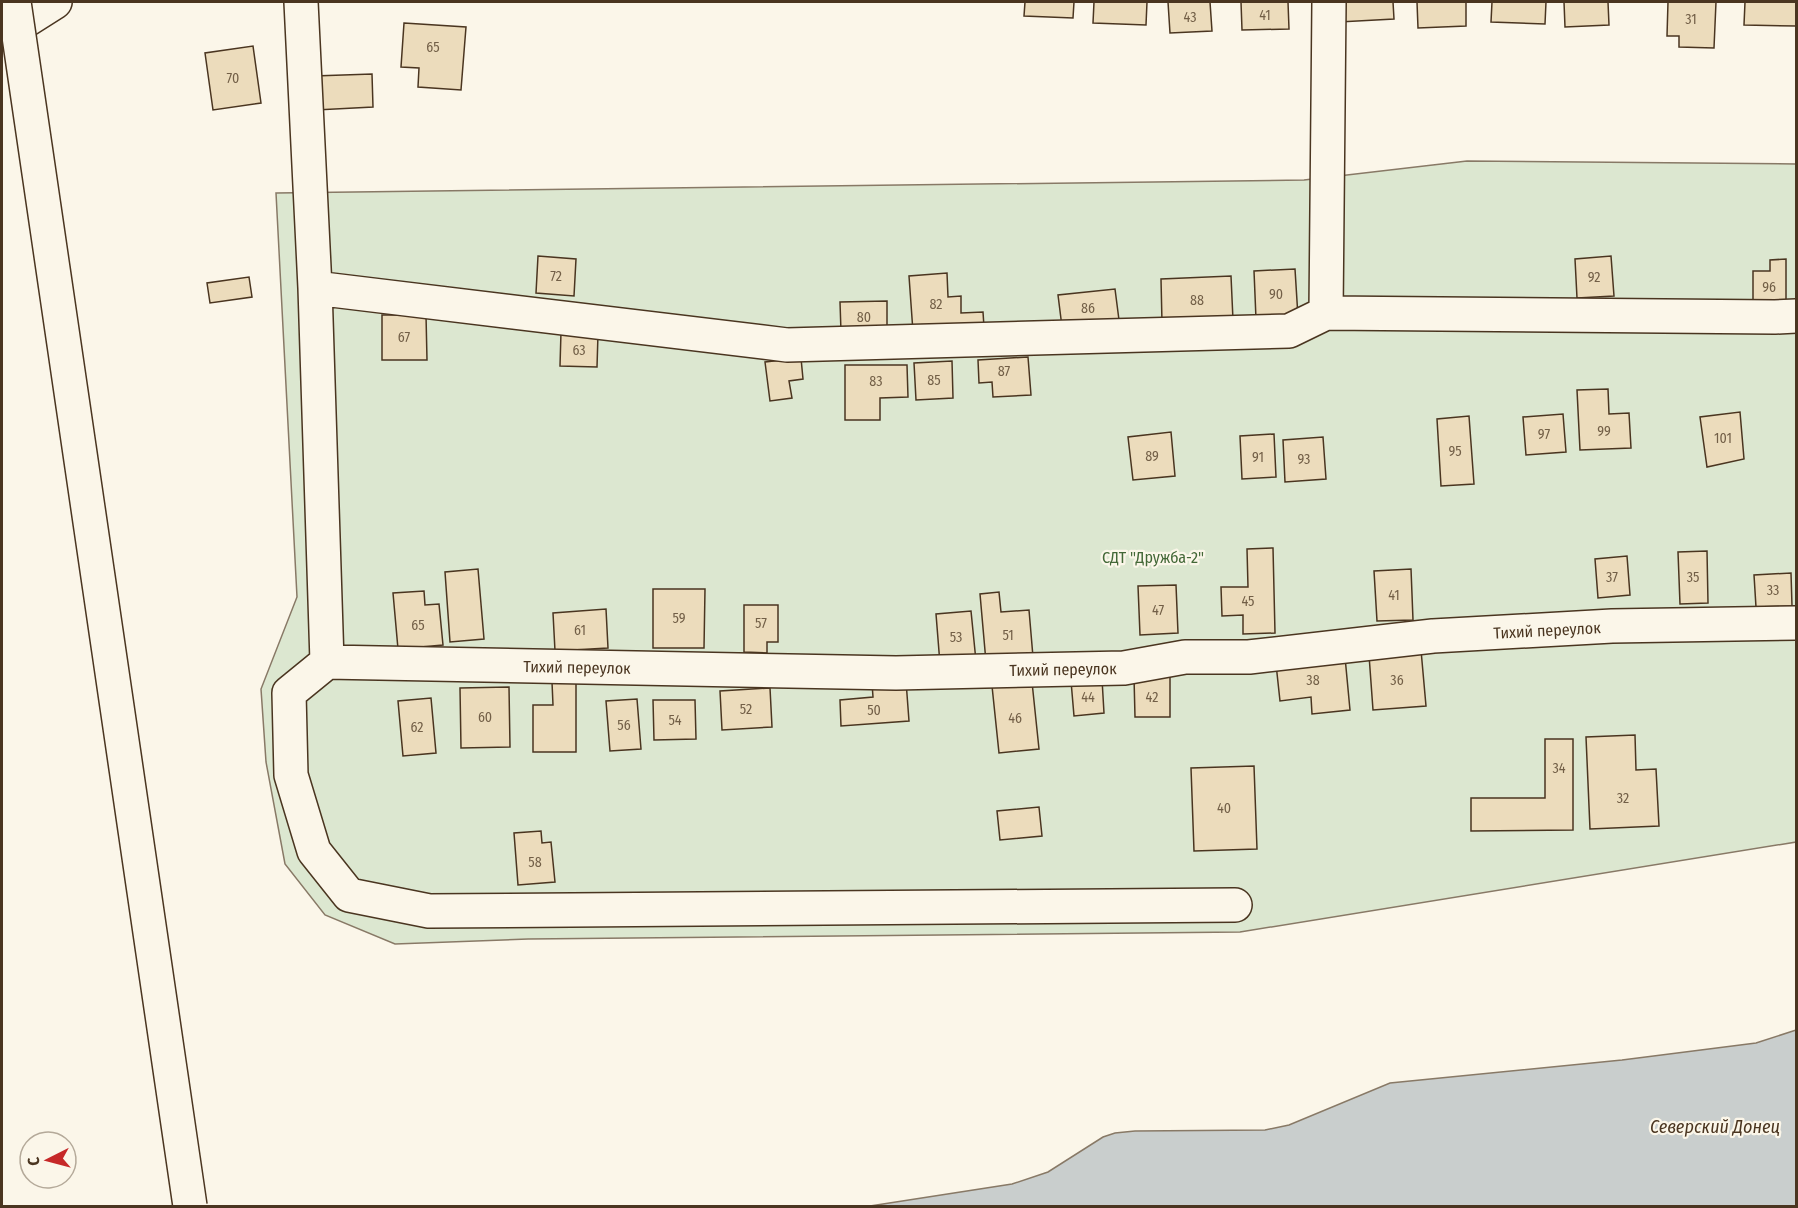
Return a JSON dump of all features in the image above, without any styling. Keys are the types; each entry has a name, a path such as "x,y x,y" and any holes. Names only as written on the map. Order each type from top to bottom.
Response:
{"main road":[{"path":"14,2 190,1206"},
{"path":"2,28 25,21 55,2"},
{"path":"301,2 315,288 327,662 289,693 291,775 314,851 349,896 429,911 1235,904"},
{"path":"1326,313 1329,2"},
{"path":"315,288 787,345 1289,331 1326,313 1797,316"},
{"name":"Тихий переулок","path":"327,662 896,673 1124,668 1185,657 1249,657 1433,636 1612,626 1797,623"}],"green space":[{"name":"СДТ \"Дружба-2\"","path":"1467,161 1796,164 1796,842 1240,932 528,939 395,944 325,915 285,864 266,762 261,689 297,597 276,193 1304,180"}],"water":[{"name":"Северский Донец","path":"1796,1030 1796,1206 870,1206 1012,1184 1048,1172 1103,1137 1115,1133 1265,1130 1289,1125 1390,1083 1622,1060 1756,1043"}],"building":[{"path":"1025,2 1074,2 1073,18 1024,16"},
{"path":"1094,2 1147,2 1146,25 1093,23"},
{"path":"1168,2 1210,2 1212,31 1170,33"},
{"path":"1241,2 1288,2 1289,29 1242,30"},
{"path":"1337,2 1393,2 1394,19 1339,22"},
{"path":"1417,2 1466,2 1466,26 1418,28"},
{"path":"1492,2 1546,2 1545,24 1491,22"},
{"path":"1564,2 1608,2 1609,25 1565,27"},
{"path":"1668,2 1716,2 1714,48 1679,47 1679,36 1667,36"},
{"path":"1745,2 1796,2 1796,26 1744,25"},
{"path":"404,23 466,27 461,90 418,87 419,68 401,67"},
{"path":"253,46 261,103 213,110 205,53"},
{"path":"372,74 373,107 316,110 314,76"},
{"path":"538,256 576,259 574,296 536,293"},
{"path":"1611,256 1614,296 1577,298 1575,259"},
{"path":"1786,259 1786,303 1753,303 1753,271 1770,271 1770,260"},
{"path":"1295,269 1298,317 1256,319 1254,271"},
{"path":"947,273 948,297 961,296 961,313 983,312 984,327 913,332 909,276"},
{"path":"1231,276 1233,320 1162,323 1161,279"},
{"path":"249,277 252,297 210,303 207,283"},
{"path":"1115,289 1119,320 1062,327 1058,295"},
{"path":"887,301 887,331 841,332 840,302"},
{"path":"382,315 426,315 427,360 382,360"},
{"path":"561,332 598,334 597,367 560,366"},
{"path":"1028,357 1031,395 993,397 992,382 979,383 978,360"},
{"path":"801,358 803,379 789,381 792,398 770,401 765,362"},
{"path":"952,361 953,398 916,400 914,363"},
{"path":"845,365 907,365 908,397 880,398 880,420 845,420"},
{"path":"1608,389 1609,414 1629,413 1631,448 1580,450 1577,390"},
{"path":"1740,412 1744,459 1707,467 1700,417"},
{"path":"1563,414 1566,452 1526,455 1523,417"},
{"path":"1469,416 1474,484 1441,486 1437,419"},
{"path":"1171,432 1175,476 1133,480 1128,437"},
{"path":"1274,434 1276,477 1242,479 1240,436"},
{"path":"1323,437 1326,479 1285,482 1283,440"},
{"path":"1273,548 1275,633 1243,634 1243,615 1222,616 1221,587 1248,587 1247,549"},
{"path":"1707,551 1708,603 1680,604 1678,552"},
{"path":"1627,556 1630,595 1598,598 1595,559"},
{"path":"478,569 484,639 450,642 445,572"},
{"path":"1411,569 1413,620 1377,621 1374,571"},
{"path":"1791,573 1792,606 1756,607 1754,575"},
{"path":"1176,585 1178,633 1140,635 1138,586"},
{"path":"653,589 705,589 704,648 653,648"},
{"path":"424,591 425,605 439,604 443,645 398,649 393,593"},
{"path":"999,592 1001,612 1029,610 1033,657 986,662 980,594"},
{"path":"744,605 778,605 778,642 767,642 767,653 744,652"},
{"path":"606,609 608,648 555,651 553,613"},
{"path":"971,611 976,661 940,664 936,614"},
{"path":"1421,650 1426,706 1373,710 1369,655"},
{"path":"1345,657 1350,710 1312,714 1311,697 1280,701 1276,664"},
{"path":"1134,677 1170,677 1170,717 1135,717"},
{"path":"1102,679 1104,713 1074,716 1071,681"},
{"path":"906,681 909,721 841,726 840,700 873,697 872,683"},
{"path":"552,682 576,682 576,752 533,752 533,705 553,705"},
{"path":"1032,682 1039,749 999,753 992,686"},
{"path":"509,687 510,747 461,748 460,688"},
{"path":"770,688 772,727 722,730 720,691"},
{"path":"431,698 436,753 403,756 398,701"},
{"path":"637,699 641,749 610,751 606,701"},
{"path":"653,700 695,700 696,739 654,740"},
{"path":"1635,735 1636,770 1656,769 1659,826 1590,829 1586,737"},
{"path":"1545,739 1573,739 1573,830 1471,831 1471,798 1545,798"},
{"path":"1254,766 1257,849 1194,851 1191,768"},
{"path":"1039,807 1042,836 1000,840 997,811"},
{"path":"541,831 542,843 551,842 555,882 518,885 514,833"}]}
